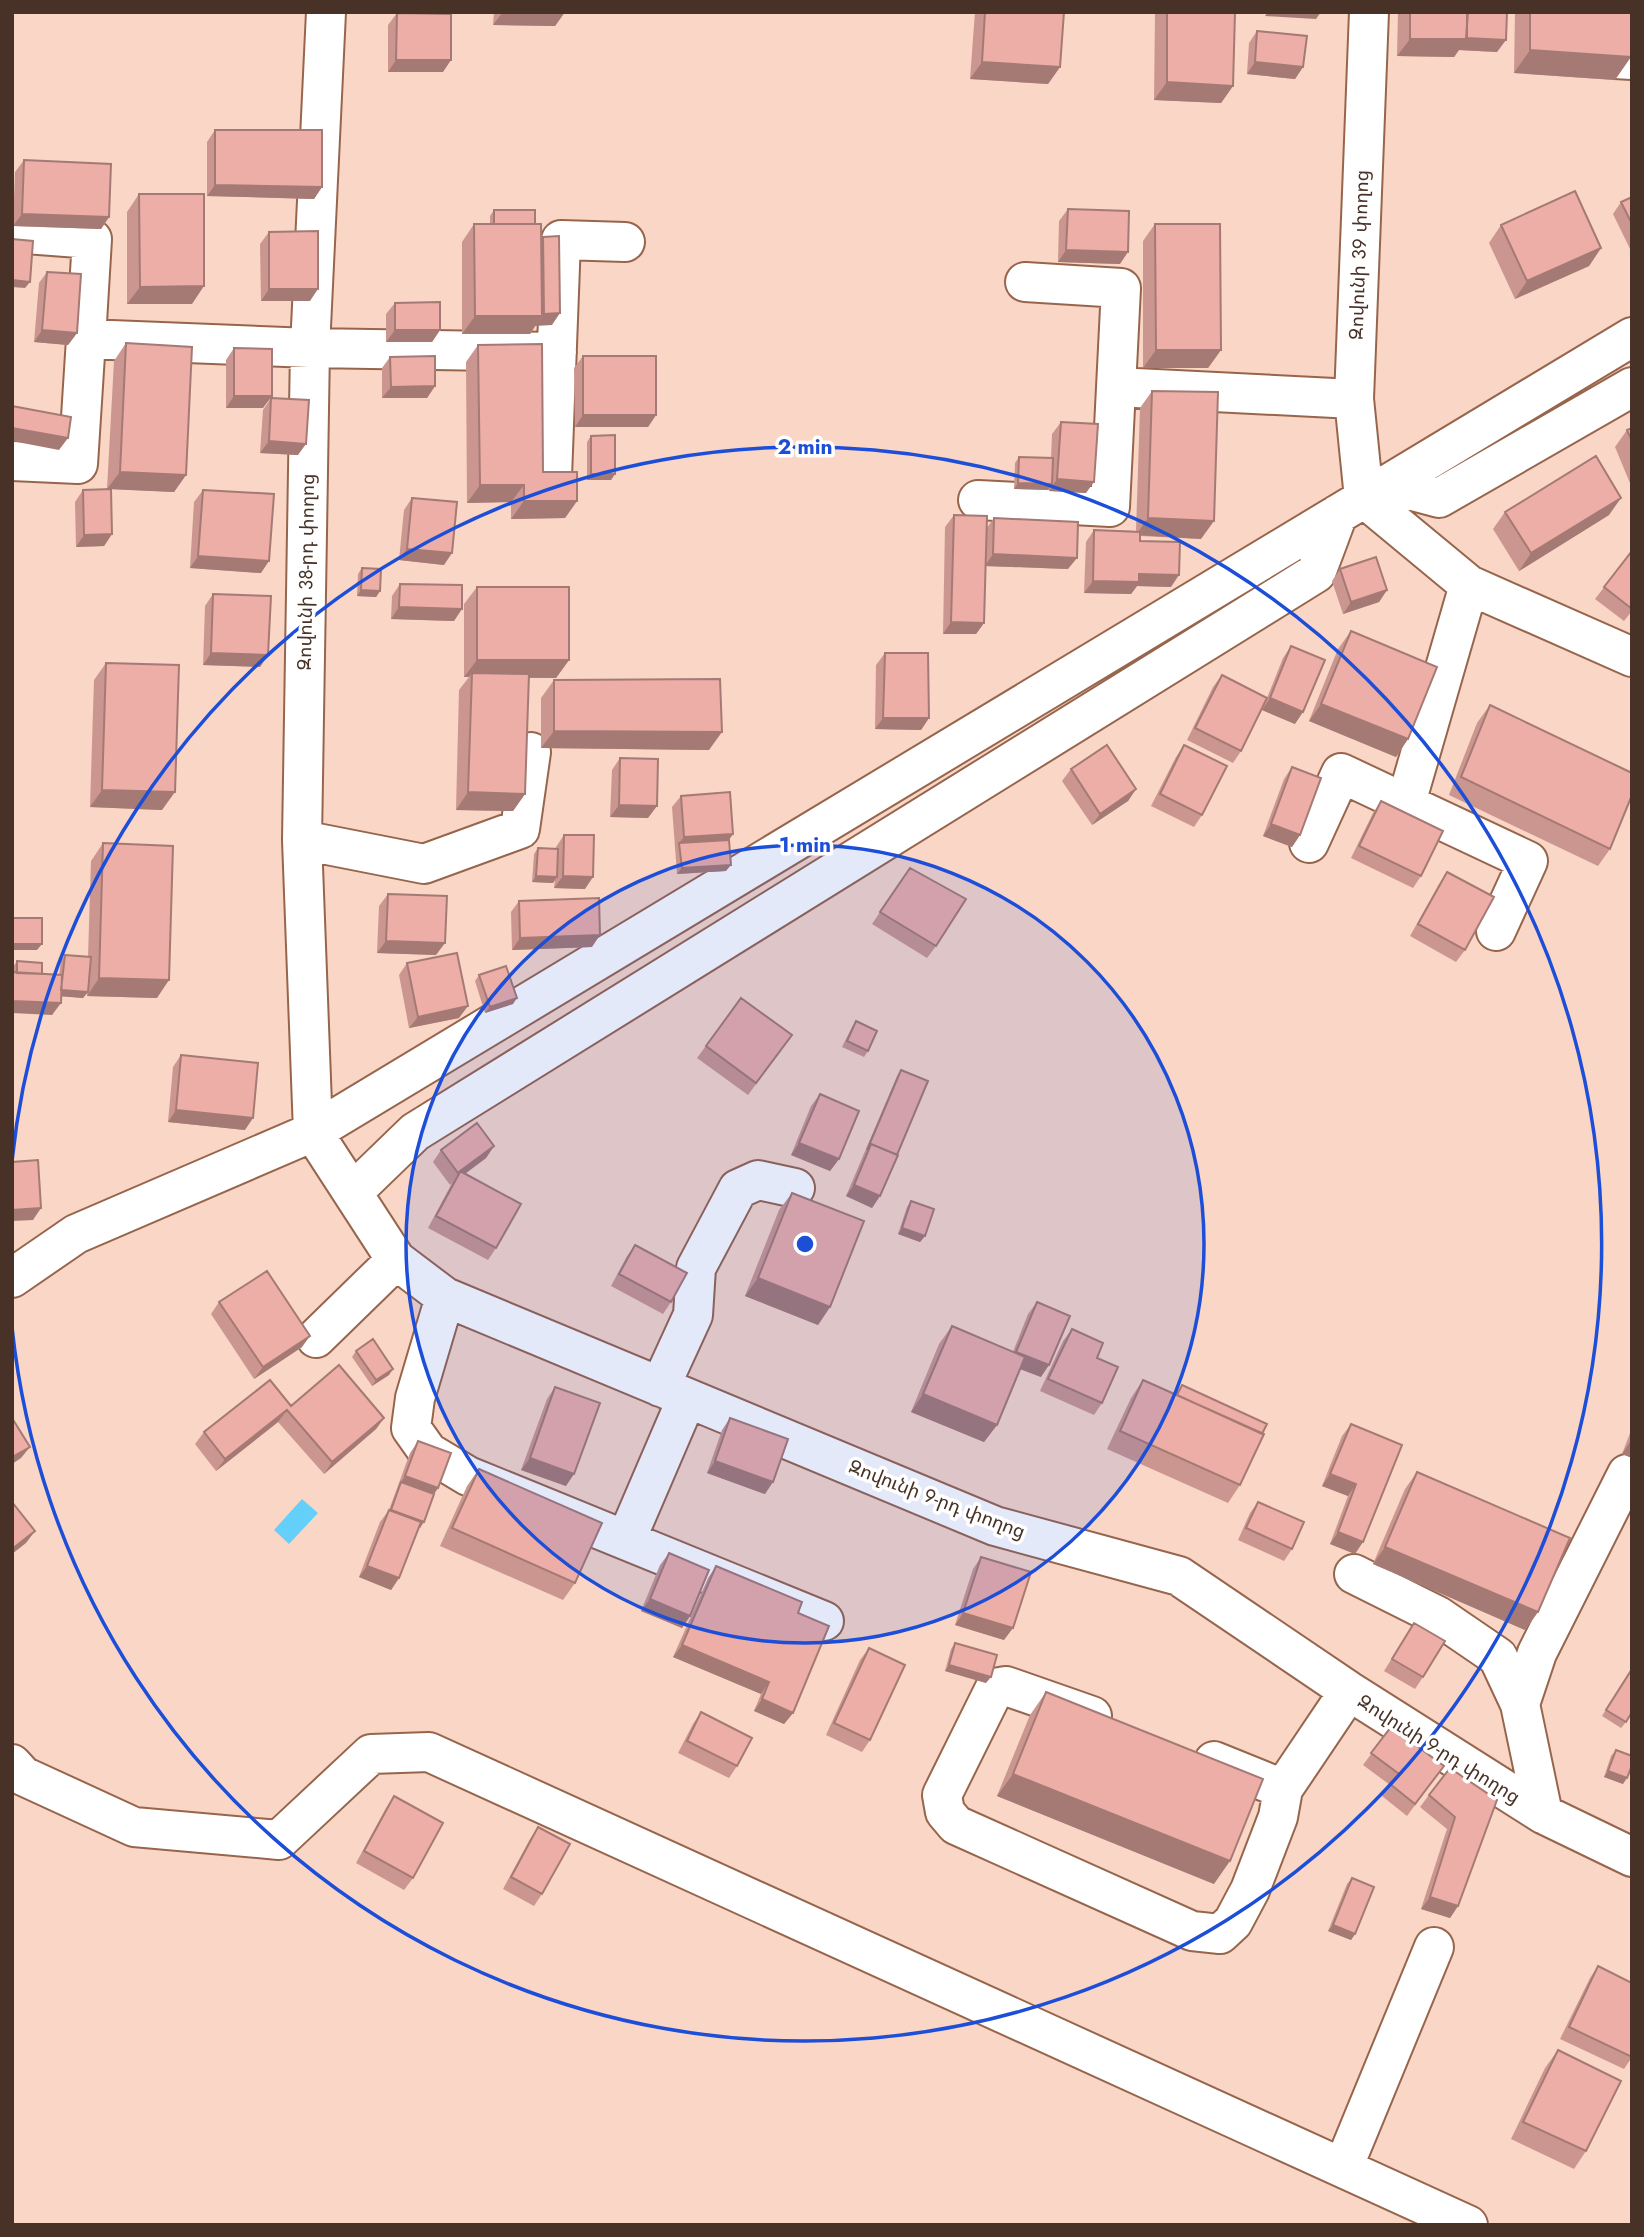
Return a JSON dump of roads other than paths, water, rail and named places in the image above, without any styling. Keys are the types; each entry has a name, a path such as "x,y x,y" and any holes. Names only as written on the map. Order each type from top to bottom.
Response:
{"street":[{"name":"Զովունի 38-րդ փողոց","path":"313,1132 302,840 310,348 326,12"},
{"name":"Զովունի 39 փողոց","path":"1363,499 1353,399 1369,12"},
{"path":"1616,12 1615,59 1632,60"},
{"path":"12,233 92,239 78,464 12,461"},
{"path":"552,477 561,240 625,242"},
{"path":"978,500 1110,507 1121,288 1025,282"},
{"path":"12,1278 76,1234 313,1132 1632,337"},
{"path":"86,339 310,348 557,352"},
{"path":"1116,387 1353,399"},
{"path":"1363,499 1439,498 1632,387"},
{"path":"1363,499 1469,586 1632,657"},
{"path":"352,1192 415,1132 1316,573 1363,499"},
{"path":"1406,803 1469,586"},
{"path":"302,840 424,864 520,829 531,752"},
{"path":"1309,843 1341,773 1528,861 1496,932"},
{"name":"Զովունի 9-րդ փողոց","path":"313,1132 397,1260 445,1297 995,1526 1179,1576 1349,1691 1543,1814 1632,1857"},
{"path":"626,1540 674,1392 693,1315 696,1268 738,1189 758,1180 795,1188"},
{"path":"316,1338 397,1260"},
{"path":"445,1297 415,1398 411,1429 428,1452 468,1476 824,1621"},
{"path":"1520,1704 1537,1653 1627,1474"},
{"path":"1354,1574 1438,1616 1498,1657 1520,1704 1543,1814"},
{"path":"1127,1729 1006,1686 995,1688 942,1795 945,1812 956,1825 1192,1931 1220,1934 1233,1922 1250,1890 1278,1817 1283,1789 1349,1691"},
{"path":"1178,1748 1283,1789"},
{"path":"12,1764 23,1776 134,1827 279,1840 371,1754 429,1752 1343,2168 1420,2214 1468,2225"},
{"path":"1343,2168 1434,1947"}],"water":[{"path":"302,1499 318,1513 289,1544 274,1530"}]}
